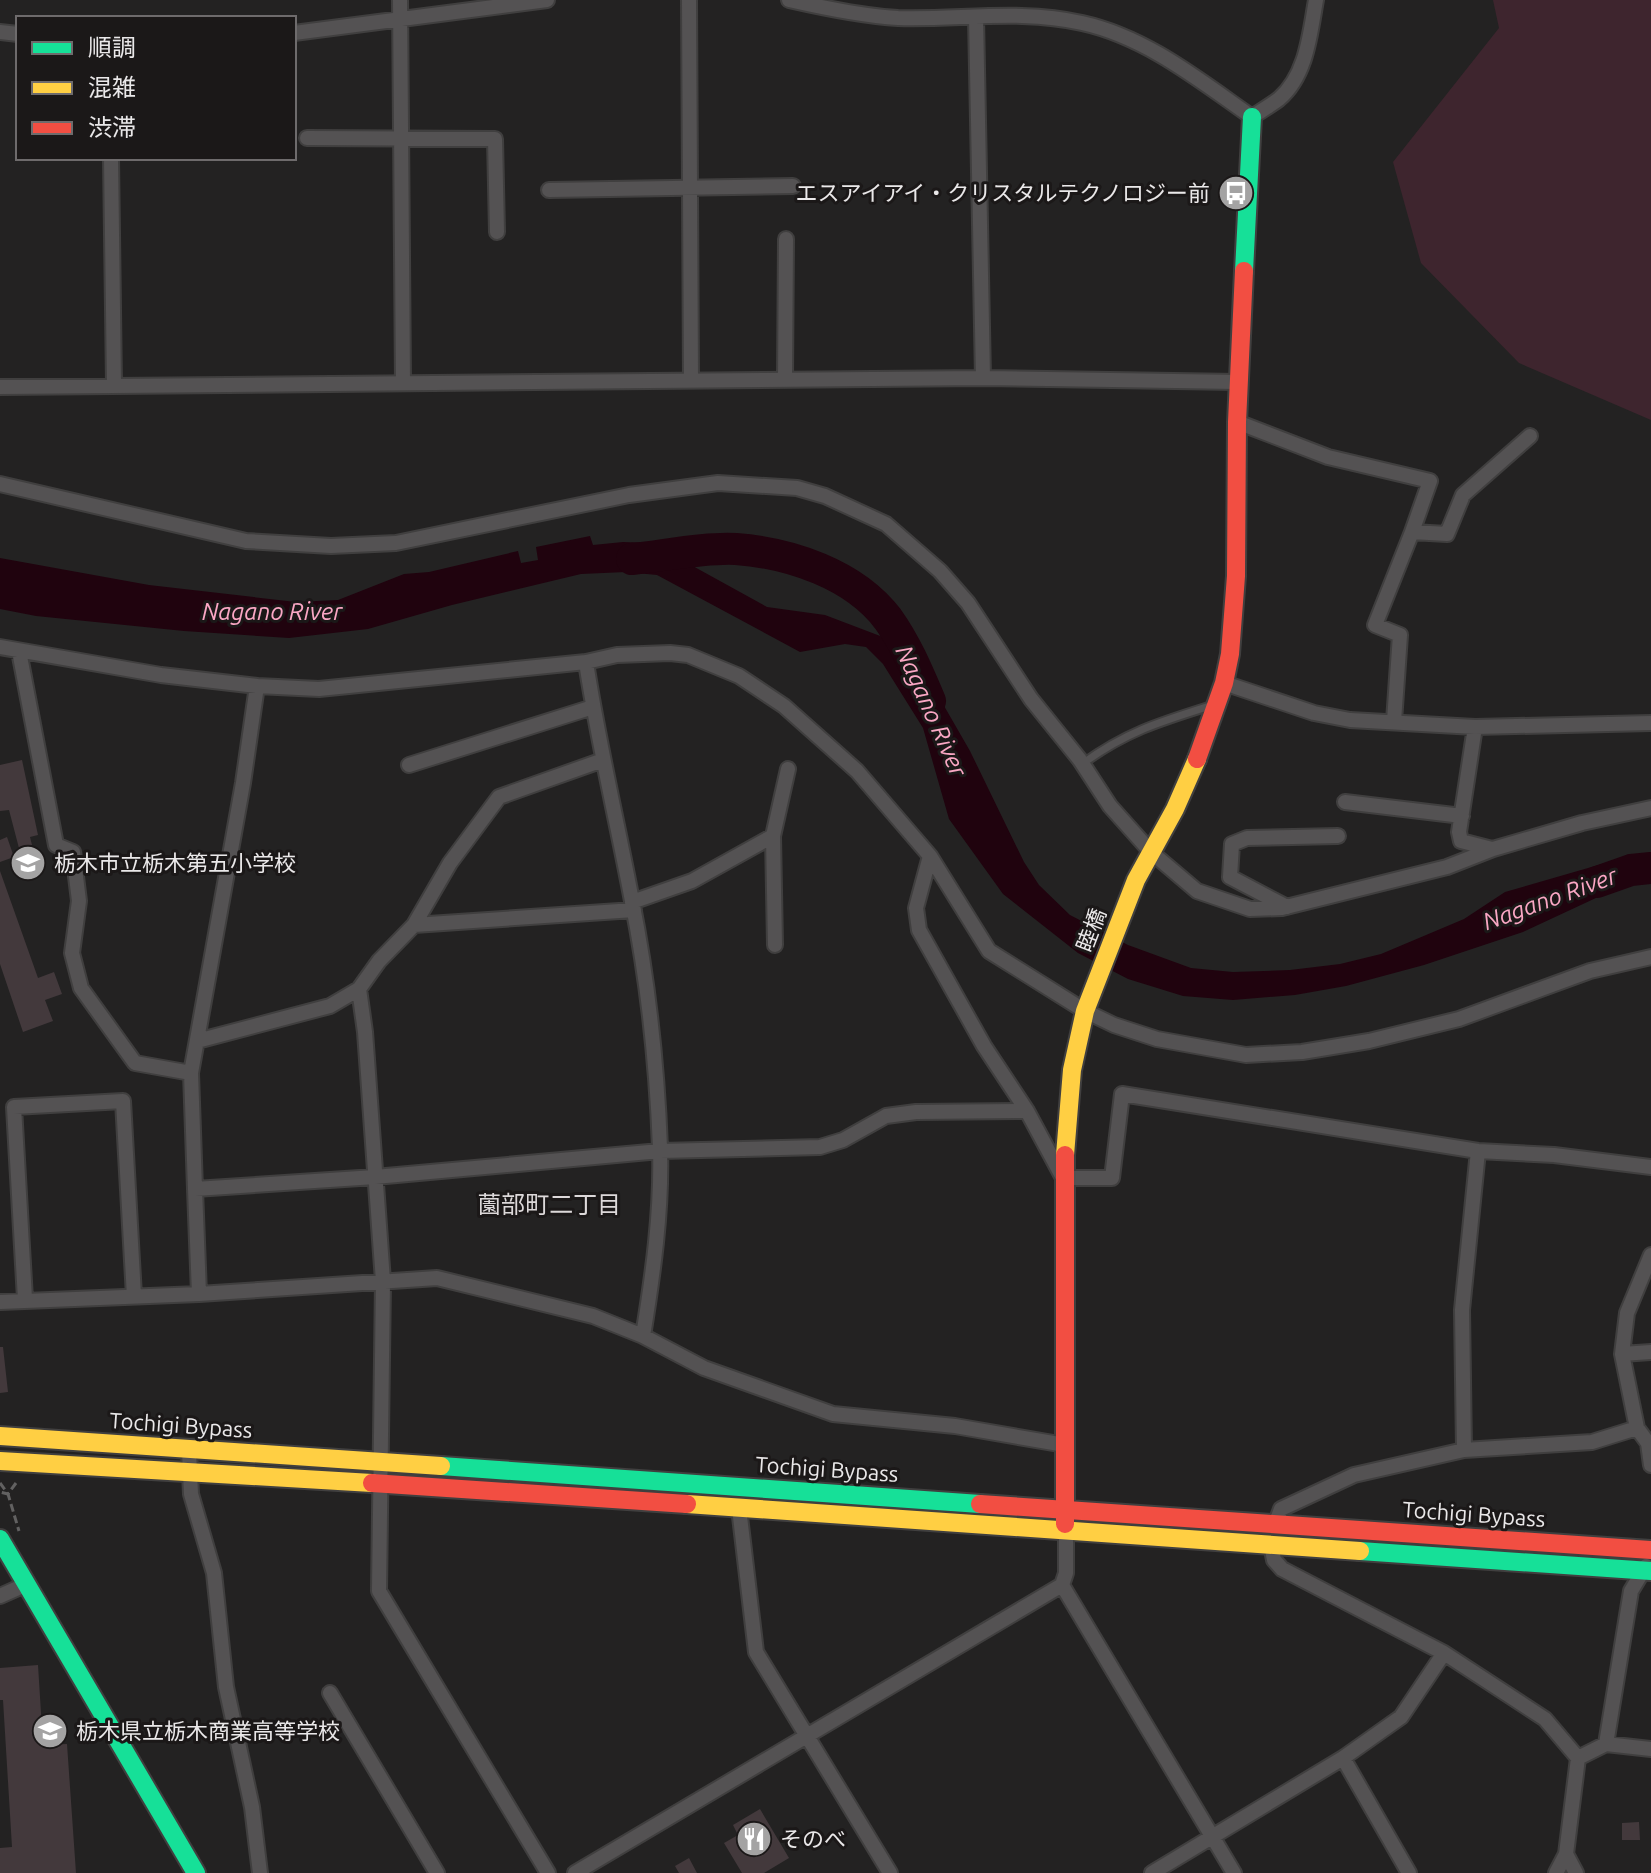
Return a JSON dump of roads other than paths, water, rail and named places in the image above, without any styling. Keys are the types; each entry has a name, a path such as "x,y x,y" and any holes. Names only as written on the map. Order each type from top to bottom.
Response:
{"main road":[{"name":"睦橋","path":"1066,1530 1063,1178 1072,1070 1088,1004 1136,880 1175,809 1217,704 1230,654 1236,576 1238,382 1252,117"},
{"name":"Tochigi Bypass","path":"0,1436 1651,1550"},
{"name":"Tochigi Bypass","path":"0,1461 1649,1567"},
{"path":"0,1539 196,1873"}],"street":[{"path":"400,0 403,383"},
{"path":"296,33 401,18 458,6 547,0"},
{"path":"689,0 691,380"},
{"path":"789,0 896,18 1023,16 1082,23 1124,35 1174,63 1252,117 1281,97 1294,77 1306,54 1316,0"},
{"path":"976,17 983,378"},
{"path":"307,138 495,139 497,232"},
{"path":"111,160 114,385"},
{"path":"549,190 793,186"},
{"path":"785,379 786,239"},
{"path":"0,387 983,378 1238,382"},
{"path":"1237,422 1328,457 1430,481 1375,625 1400,635 1394,721"},
{"path":"1412,532 1447,534 1463,495 1530,436"},
{"path":"0,484 246,541 331,546 396,543 673,488 718,483 797,488 855,508 886,524 940,571 968,603 1031,699 1082,764 1110,806 1151,852 1197,891 1250,909 1287,907 1447,867 1493,849 1582,823 1651,808"},
{"path":"0,647 161,675 257,686 319,689 586,662 617,655 688,655 739,676 784,706 857,771 930,856 989,951 1088,1004 1114,1025 1193,1047 1246,1055 1302,1052 1369,1041 1459,1019 1590,971 1651,957"},
{"path":"19,651 56,845 73,852 79,901 72,953 81,988 135,1063 191,1073"},
{"path":"586,662 633,906 653,1055 660,1151 654,1269 643,1336"},
{"path":"1224,683 1314,713 1350,720 1475,727 1651,723"},
{"path":"199,1294 191,1073 243,783 257,686"},
{"path":"409,765 593,707"},
{"path":"1475,727 1461,841 1493,849"},
{"path":"197,1041 330,1006 359,989 379,961 414,925 450,863 499,797 603,760"},
{"path":"775,945 773,836 788,769"},
{"path":"1345,802 1462,816"},
{"path":"414,925 633,906 692,881 773,836"},
{"path":"1287,907 1230,877 1232,844 1247,838 1338,836"},
{"path":"930,856 916,908 919,930 984,1046 1027,1111 1063,1178 1112,1178 1122,1094 1478,1151 1554,1155 1651,1167"},
{"path":"359,989 365,1032 383,1281 379,1591 548,1873"},
{"path":"25,1299 14,1107 123,1101 134,1296"},
{"path":"195,1189 375,1177 660,1151 820,1147 843,1140 886,1116 916,1112 1027,1111"},
{"path":"1464,1450 1462,1310 1478,1151"},
{"path":"1651,1255 1627,1313 1622,1354 1637,1428 1650,1443 1651,1465"},
{"path":"0,1302 199,1294 437,1278 593,1316 643,1336 704,1368 833,1414 955,1426 1065,1445"},
{"path":"1622,1354 1651,1352"},
{"path":"1275,1525 1281,1509 1354,1475 1464,1450 1592,1442 1637,1428"},
{"path":"189,1451 191,1494 214,1573 226,1687 252,1807 260,1873"},
{"path":"739,1508 754,1645 890,1873"},
{"path":"575,1873 1062,1585 1066,1573 1066,1530"},
{"path":"1271,1544 1274,1560 1282,1569 1444,1653 1545,1719 1578,1758 1566,1854 1556,1873"},
{"path":"1606,1744 1631,1591 1649,1567"},
{"path":"0,1596 27,1584"},
{"path":"1062,1585 1234,1873"},
{"path":"1152,1873 1343,1758 1401,1717 1444,1653"},
{"path":"330,1693 437,1873"},
{"path":"1578,1758 1606,1744 1651,1749"},
{"path":"1343,1758 1409,1873"},
{"path":"1566,1854 1576,1873"}],"lane":[{"path":"1082,764 1113,742 1140,729 1217,704"}],"water":[{"path":"590,536 593,545 651,543 767,607 825,615 896,642 932,685 1039,885 1070,915 1128,945 1191,968 1233,972 1340,964 1381,954 1464,919 1505,892 1633,855 1641,877 1523,932 1424,965 1346,986 1295,995 1233,1000 1183,996 1128,979 1078,953 1003,894 949,819 923,728 883,664 866,647 845,644 800,652 657,575 626,572 581,574 368,629 289,638 184,631 36,616 0,609 0,558 149,585 296,602 338,600 404,574 429,572 518,551 521,563 538,560 536,547"}],"waterway":[{"name":"Nagano River","path":"632,559 698,550 736,549 778,555 839,578 874,603 888,619 930,701"},
{"name":"Nagano River","path":"1597,882 1631,870 1651,868"}],"place":[{"name":"エスアイアイ・クリスタルテクノロジー前","path":"1236,193"},
{"name":"栃木市立栃木第五小学校","path":"28,863"},
{"name":"栃木県立栃木商業高等学校","path":"50,1731"},
{"name":"そのべ","path":"754,1839"}],"district":[{"name":"薗部町二丁目","path":"549,1205"}]}
